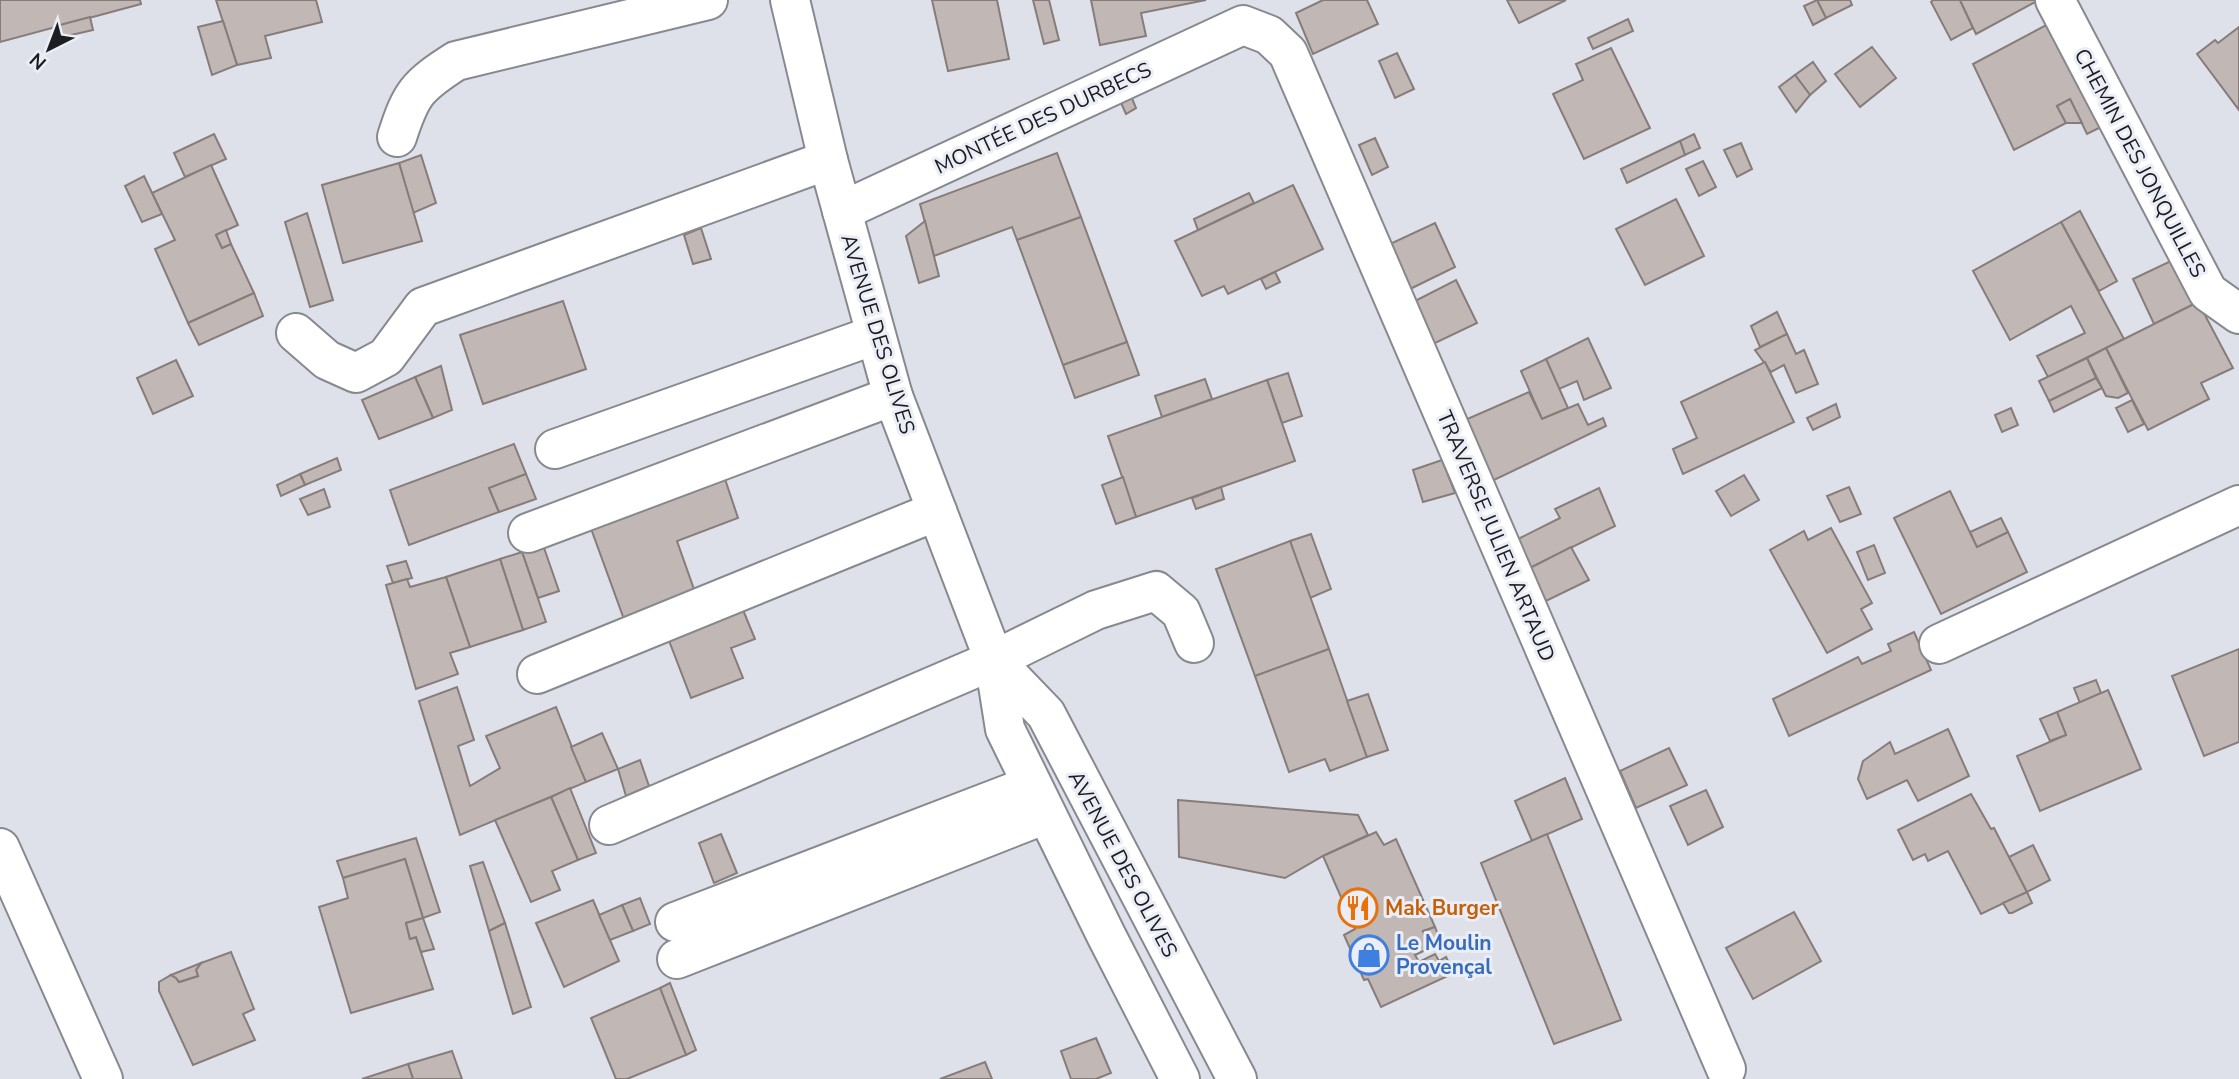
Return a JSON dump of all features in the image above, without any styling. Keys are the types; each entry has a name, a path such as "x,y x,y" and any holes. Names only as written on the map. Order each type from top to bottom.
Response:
{"street":[{"path":"397,137 407,106 425,81 456,61 708,0"},
{"name":"AVENUE DES OLIVES","path":"790,0 828,160 875,335 893,396 994,660 1005,729 1180,1079"},
{"name":"CHEMIN DES JONQUILLES","path":"2055,0 2208,292 2239,314"},
{"name":"MONTÉE DES DURBECS","path":"842,211 1243,25"},
{"name":"TRAVERSE JULIEN ARTAUD","path":"1243,25 1269,35 1288,54 1726,1069"},
{"path":"296,333 327,360 356,373 386,357 423,307 828,160"},
{"path":"555,449 875,335"},
{"path":"528,533 893,396"},
{"path":"1939,644 2239,505"},
{"path":"537,674 937,512"},
{"path":"608,825 994,660 1096,610 1156,591 1181,612 1194,643"},
{"name":"AVENUE DES OLIVES","path":"994,660 1045,714 1237,1079"},
{"path":"676,941 1039,799"},
{"path":"0,848 103,1079"}],"building":[{"path":"0,0 140,0 141,4 0,42"},
{"path":"216,0 316,0 322,22 265,36 271,58 237,65"},
{"path":"932,0 997,0 1009,59 948,71"},
{"path":"1033,0 1049,0 1059,40 1044,44"},
{"path":"1091,0 1206,0 1141,13 1146,36 1100,45"},
{"path":"1323,0 1367,0 1378,24 1313,54 1296,13"},
{"path":"1507,0 1566,0 1519,23"},
{"path":"1817,0 1850,0 1852,5 1826,18"},
{"path":"1817,0 1826,18 1813,25 1804,6"},
{"path":"1960,0 1973,28 1951,40 1931,2"},
{"path":"1960,0 2039,0 1976,34"},
{"path":"90,17 93,30 58,38 56,26"},
{"path":"1628,19 1633,31 1593,49 1588,38"},
{"path":"223,21 237,65 212,75 198,27"},
{"path":"2052,22 2101,127 2087,134 2070,99 2057,106 2066,123 2014,150 1973,64"},
{"path":"2239,27 2239,110 2197,54 2215,40 2218,43"},
{"path":"1872,47 1896,78 1860,107 1835,74"},
{"path":"1611,48 1650,128 1584,159 1553,94 1583,80 1576,64"},
{"path":"1397,53 1414,89 1395,98 1379,61"},
{"path":"1813,62 1826,81 1810,95 1795,75"},
{"path":"1795,75 1810,95 1796,112 1779,87"},
{"path":"1129,91 1136,108 1126,114 1118,96"},
{"path":"2070,99 2082,123 2066,123 2057,106"},
{"path":"214,134 226,159 185,177 174,153"},
{"path":"1694,134 1700,148 1685,155 1680,141"},
{"path":"1375,138 1388,167 1372,175 1359,145"},
{"path":"1680,141 1685,155 1627,183 1621,169"},
{"path":"1741,143 1752,169 1737,177 1724,150"},
{"path":"1057,153 1081,217 1017,240 1012,227 934,256 920,204"},
{"path":"421,155 436,203 413,213 399,163"},
{"path":"1703,161 1716,187 1699,196 1686,169"},
{"path":"399,163 422,241 343,263 322,185"},
{"path":"211,165 238,225 216,235 222,248 231,244 254,293 188,323 155,249 175,240 152,193"},
{"path":"144,176 162,214 142,222 125,186"},
{"path":"1293,185 1323,249 1228,294 1224,286 1202,296 1175,241"},
{"path":"1249,193 1254,203 1198,230 1194,219"},
{"path":"1676,199 1704,256 1645,285 1616,229"},
{"path":"2080,211 2117,281 2099,291 2061,222"},
{"path":"307,213 333,300 310,307 285,222"},
{"path":"1081,217 1127,342 1063,365 1017,240"},
{"path":"925,221 939,276 919,283 906,236"},
{"path":"2061,222 2124,339 2048,377 2037,356 2085,333 2071,306 2010,340 1973,271"},
{"path":"1435,223 1455,267 1408,290 1390,244"},
{"path":"701,228 711,259 693,264 684,235"},
{"path":"226,230 231,244 222,248 216,235"},
{"path":"2175,259 2198,302 2154,324 2133,279"},
{"path":"1275,272 1280,282 1266,289 1261,279"},
{"path":"1456,280 1477,323 1431,345 1413,302"},
{"path":"254,293 263,316 199,345 188,323"},
{"path":"563,301 586,369 483,404 460,335"},
{"path":"2198,302 2233,368 2201,383 2209,399 2148,430 2106,348"},
{"path":"1777,312 1787,334 1760,347 1751,326"},
{"path":"1787,334 1796,354 1804,350 1818,384 1796,393 1784,365 1771,372 1755,350"},
{"path":"1588,338 1611,388 1584,400 1577,381 1559,389 1546,359"},
{"path":"1127,342 1139,375 1075,398 1063,365"},
{"path":"2106,348 2128,393 2118,398 2106,396 2087,358"},
{"path":"2087,358 2096,378 2049,401 2039,381"},
{"path":"1546,359 1568,408 1542,419 1521,371"},
{"path":"176,360 193,396 153,414 137,378"},
{"path":"1765,362 1794,422 1683,474 1673,449 1697,438 1681,402"},
{"path":"441,366 452,410 433,418 415,377"},
{"path":"1288,373 1302,416 1282,423 1267,380"},
{"path":"415,377 433,418 379,439 362,400"},
{"path":"2096,378 2102,388 2054,412 2049,401"},
{"path":"1205,379 1212,399 1162,417 1155,396"},
{"path":"1267,380 1295,461 1136,517 1108,436"},
{"path":"1529,392 1542,419 1578,404 1588,425 1603,418 1606,426 1492,481 1465,420"},
{"path":"2132,400 2144,424 2128,432 2116,408"},
{"path":"1836,404 1840,417 1813,430 1807,418"},
{"path":"2011,408 2018,425 2002,432 1995,415"},
{"path":"514,444 526,474 489,488 499,512 409,545 390,490"},
{"path":"337,458 341,470 305,485 300,474"},
{"path":"1442,460 1455,493 1423,502 1413,470"},
{"path":"300,474 305,485 281,496 277,485"},
{"path":"526,474 536,499 499,512 489,488"},
{"path":"1744,475 1759,500 1731,516 1716,491"},
{"path":"724,476 738,518 677,541 696,595 625,622 589,523"},
{"path":"1123,477 1136,517 1116,524 1102,485"},
{"path":"1221,487 1224,499 1196,509 1192,498"},
{"path":"1849,487 1861,514 1840,522 1827,496"},
{"path":"1599,488 1615,526 1530,568 1518,539 1560,518 1555,509"},
{"path":"324,489 330,507 308,515 300,499"},
{"path":"1950,491 1977,547 2008,532 2027,572 1941,614 1894,518"},
{"path":"2001,518 2008,532 1977,547 1970,532"},
{"path":"1831,528 1872,603 1861,609 1872,629 1827,653 1770,550 1804,531 1808,540"},
{"path":"1311,534 1331,589 1310,598 1290,541"},
{"path":"1290,541 1329,649 1255,676 1216,569"},
{"path":"543,545 559,591 538,598 522,552"},
{"path":"1874,545 1885,573 1868,580 1857,552"},
{"path":"1571,547 1589,580 1546,601 1530,568"},
{"path":"522,552 546,622 523,630 500,559"},
{"path":"500,559 523,630 470,647 446,577"},
{"path":"406,561 412,578 393,583 387,566"},
{"path":"446,577 470,647 450,653 458,674 416,689 386,585 407,579 410,587"},
{"path":"743,610 755,639 731,648 743,678 691,698 668,638"},
{"path":"1914,632 1931,670 1789,736 1773,699 1858,657 1862,664 1891,651 1888,644"},
{"path":"1329,649 1367,757 1330,771 1325,759 1289,772 1255,676"},
{"path":"2239,649 2239,742 2204,756 2172,676"},
{"path":"2096,680 2101,693 2080,703 2074,688"},
{"path":"457,687 474,740 458,746 470,786 500,768 486,736 556,707 586,782 460,835 419,701"},
{"path":"2108,690 2141,769 2040,811 2017,756 2066,735 2057,712"},
{"path":"1368,694 1388,750 1367,757 1347,701"},
{"path":"2057,712 2066,735 2050,741 2040,719"},
{"path":"1948,729 1969,776 1918,801 1907,780 1867,799 1858,779 1863,761 1890,742 1895,754"},
{"path":"602,733 618,769 586,782 571,747"},
{"path":"1669,748 1687,785 1636,808 1620,771"},
{"path":"640,760 649,786 626,796 618,769"},
{"path":"1565,778 1582,819 1532,841 1515,801"},
{"path":"570,788 596,853 578,860 551,797"},
{"path":"1706,790 1723,827 1688,845 1670,806"},
{"path":"1971,794 1991,829 1994,828 2027,892 1981,914 1948,851 1928,861 1925,854 1913,860 1898,830"},
{"path":"551,797 578,860 552,871 560,890 531,902 495,820"},
{"path":"1178,800 1358,815 1368,835 1285,878 1179,857"},
{"path":"1376,832 1384,845 1396,839 1435,927 1423,931 1430,948 1415,955 1419,962 1435,954 1439,961 1446,957 1454,973 1381,1007 1368,979 1364,980 1344,935 1355,929 1323,856"},
{"path":"721,834 737,873 714,883 699,843"},
{"path":"1547,834 1621,1020 1554,1044 1481,863"},
{"path":"416,838 440,912 423,918 405,859 343,878 337,861"},
{"path":"2033,845 2050,880 2027,892 2009,857"},
{"path":"405,859 423,918 406,923 410,939 416,937 433,989 351,1013 319,907 348,898 343,878"},
{"path":"483,862 505,923 489,931 470,866"},
{"path":"2027,892 2032,903 2009,913 2003,903"},
{"path":"640,898 650,924 633,931 622,905"},
{"path":"593,900 619,961 564,987 536,923"},
{"path":"622,905 633,931 610,940 599,915"},
{"path":"1794,912 1821,961 1753,999 1726,948"},
{"path":"423,918 434,949 421,952 416,937 410,939 406,923"},
{"path":"505,923 531,1007 513,1014 489,931"},
{"path":"1435,927 1441,942 1430,948 1423,931"},
{"path":"231,952 254,1009 243,1014 255,1040 193,1065 159,991 159,982 171,975 179,982 198,976 196,970 201,963"},
{"path":"201,963 196,970 198,976 179,982 171,975"},
{"path":"670,983 696,1050 686,1055 660,988"},
{"path":"660,988 686,1055 627,1079 616,1079 591,1018"},
{"path":"1096,1038 1111,1073 1096,1079 1071,1079 1061,1051"},
{"path":"452,1051 462,1079 413,1079 408,1064"},
{"path":"985,1062 992,1079 940,1079"},
{"path":"408,1064 413,1079 362,1079"}],"place":[{"name":"Mak Burger","path":"1358,908"},
{"name":"Le Moulin Provençal","path":"1369,955"}]}
